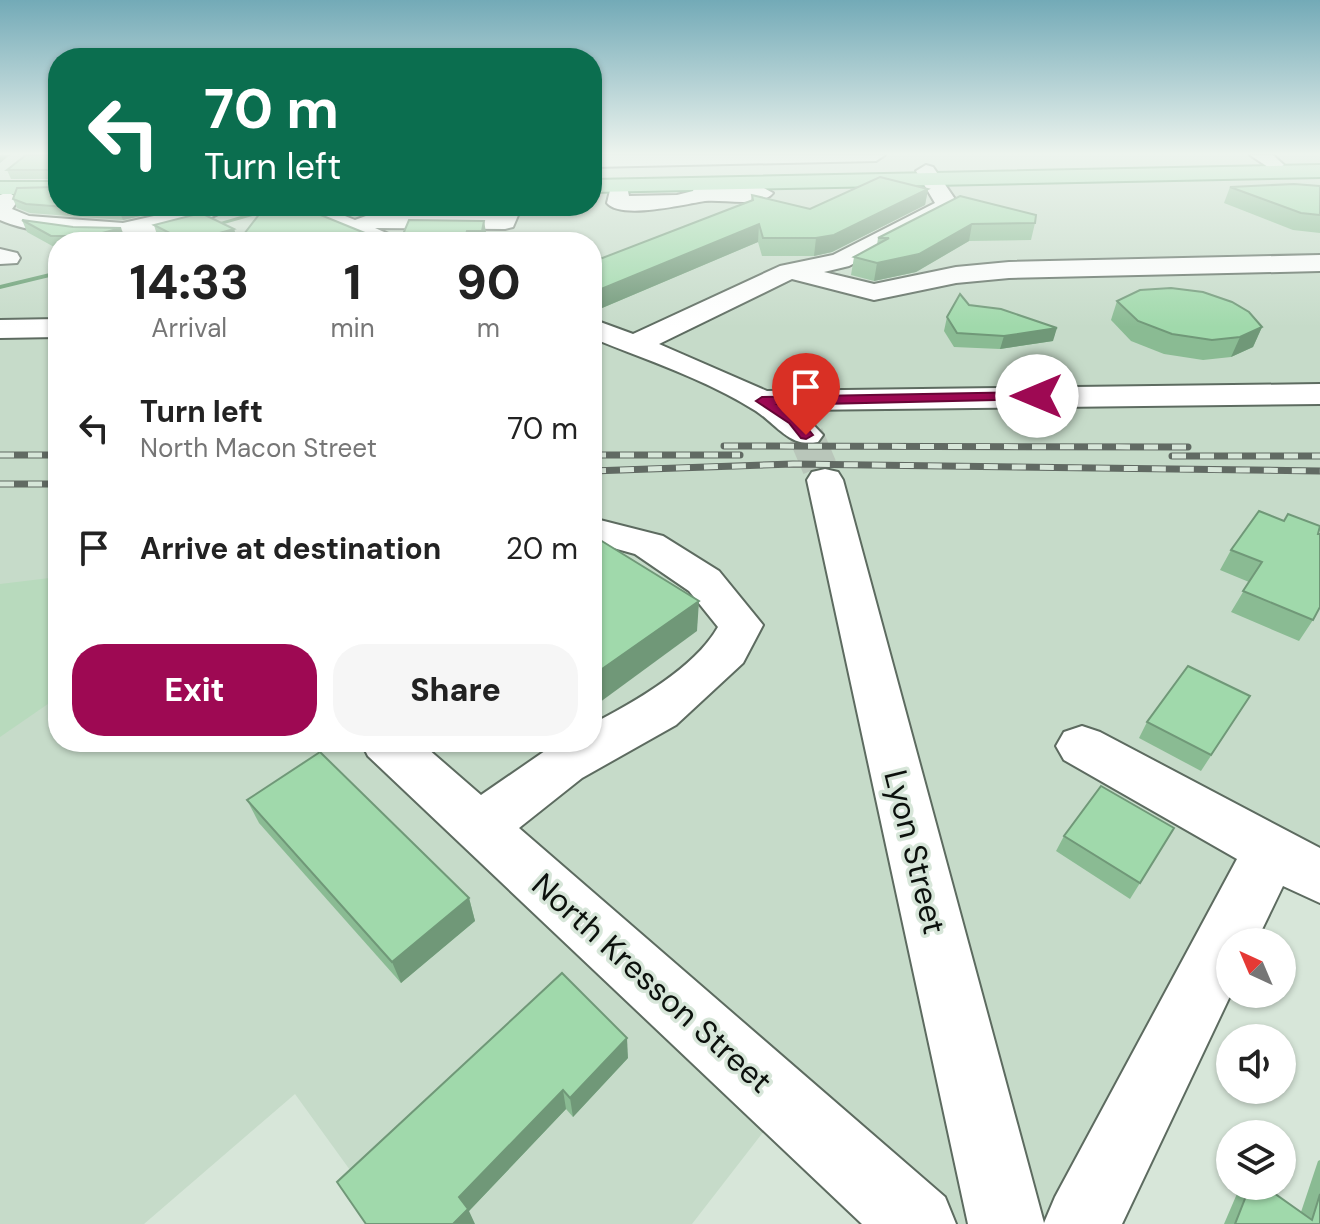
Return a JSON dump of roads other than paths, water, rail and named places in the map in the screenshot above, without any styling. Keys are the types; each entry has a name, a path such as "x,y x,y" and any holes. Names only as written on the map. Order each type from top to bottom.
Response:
{"street":[{"path":"1,212 18,222 111,230 165,223 187,216"},
{"path":"633,345 789,271 840,261 934,212"},
{"path":"370,218 505,222 507,216"},
{"path":"789,271 874,292 984,272 1094,266 1320,263"},
{"path":"0,329 48,328"},
{"path":"602,332 762,401 1320,394"},
{"name":"Lyon Street","path":"762,401 794,420 816,457 1006,1224"},
{"path":"602,533 649,545 704,581 741,625 727,652 659,712 602,743"},
{"path":"1082,746 1295,863 1082,1224"},
{"name":"North Kresson Street","path":"397,752 918,1224"},
{"path":"479,827 564,763 584,752"}],"waterway":[{"path":"210,226 246,216"},
{"path":"0,287 48,275"}],"tunnel":[{"path":"806,435 825,480"}],"railway":[{"path":"724,446 1188,447"},
{"path":"0,455 48,455"},
{"path":"602,455 740,455"},
{"path":"1172,456 1320,456"},
{"path":"602,471 793,464 1320,471"},
{"path":"0,484 48,484"}]}
